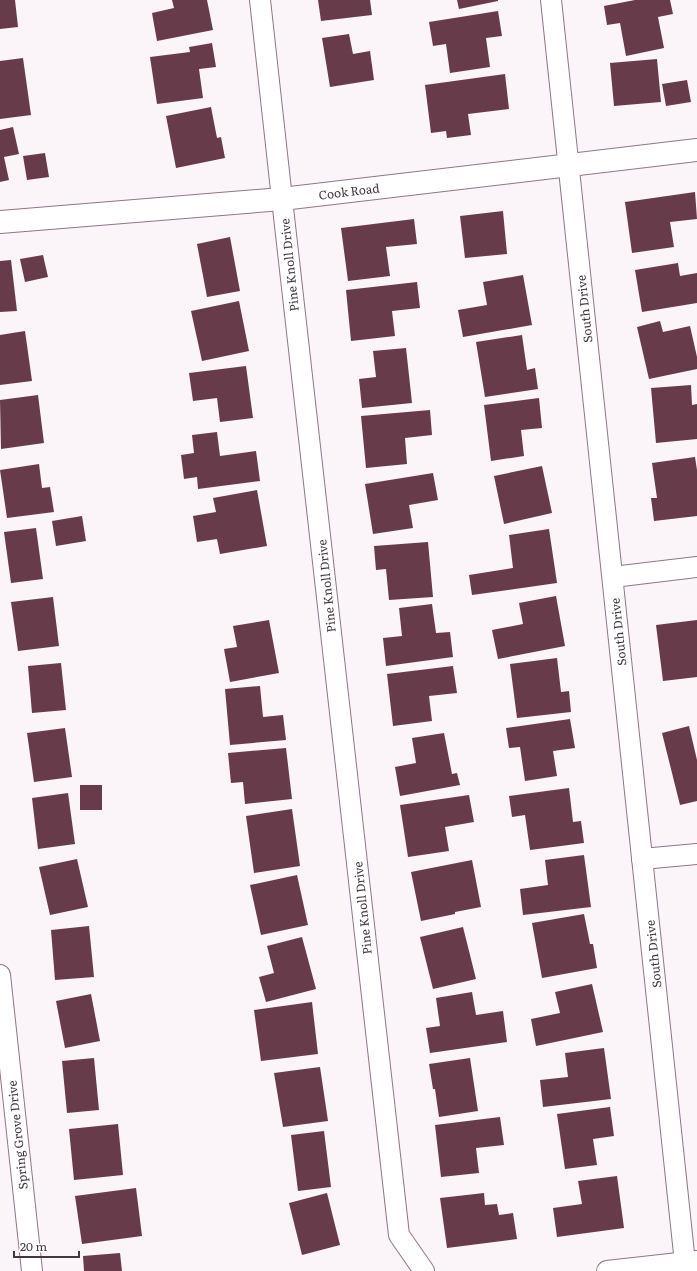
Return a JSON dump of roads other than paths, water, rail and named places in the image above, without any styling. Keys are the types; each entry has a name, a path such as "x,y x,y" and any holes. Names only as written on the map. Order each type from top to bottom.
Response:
{"street":[{"name":"Pine Knoll Drive","path":"260,0 399,1235 424,1271"},
{"name":"South Drive","path":"551,0 642,859 691,1262"},
{"name":"Cook Road","path":"0,222 282,198 697,150"},
{"path":"613,577 697,567"},
{"path":"642,859 697,854"},
{"name":"Spring Grove Drive","path":"0,975 32,1271"},
{"path":"607,1271 691,1262"}]}
